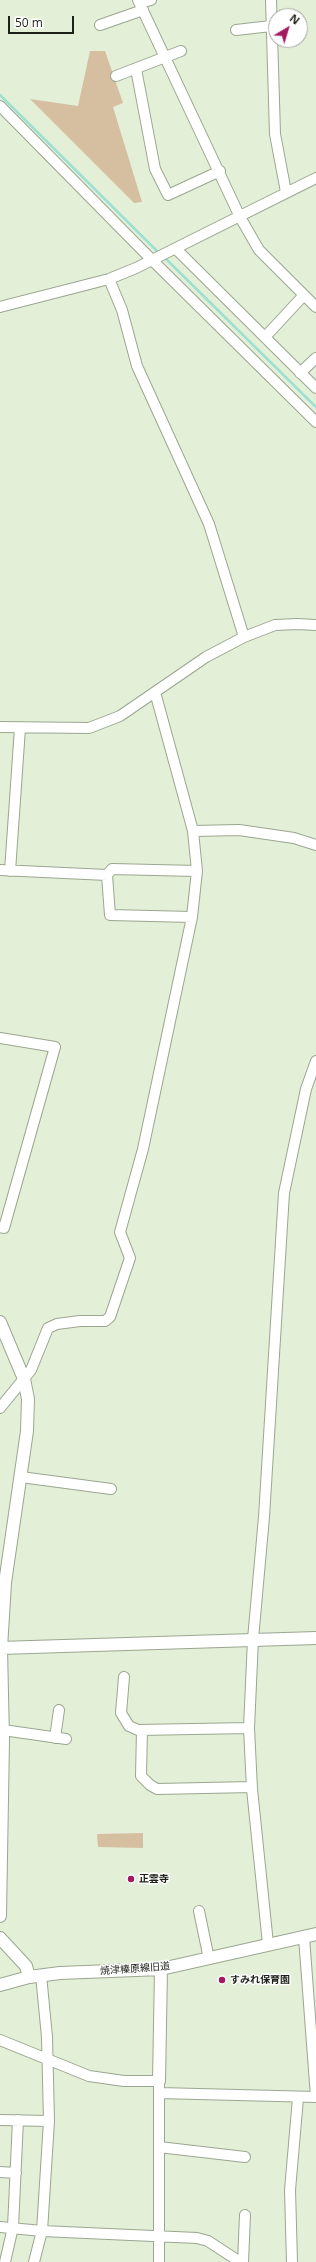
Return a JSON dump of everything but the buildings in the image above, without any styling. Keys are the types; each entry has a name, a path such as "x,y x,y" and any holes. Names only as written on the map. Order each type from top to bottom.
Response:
{"street":[{"path":"100,25 150,0"},
{"path":"140,4 220,171 240,217 259,250 316,307"},
{"path":"236,30 268,26"},
{"path":"271,48 275,134 286,192"},
{"path":"116,76 181,51"},
{"path":"136,68 155,169 168,195 220,171"},
{"path":"0,106 316,422"},
{"path":"0,307 109,279 154,260 316,178"},
{"path":"173,250 265,337 316,388"},
{"path":"109,279 122,310 137,366 209,524 244,637"},
{"path":"265,337 304,295"},
{"path":"300,373 316,358"},
{"path":"0,727 89,728 120,716 206,657 244,637 275,625 316,625"},
{"path":"0,1408 31,1370 48,1328 57,1324 80,1321 105,1321 110,1317 124,1282 130,1258 120,1232 143,1149 192,917 197,871 194,831 178,769 155,692"},
{"path":"20,728 5,871 107,875"},
{"path":"194,831 239,830 294,838 316,845"},
{"path":"192,917 110,915 107,875 112,869 197,871"},
{"path":"0,1038 54,1047 4,1228 0,1227"},
{"path":"268,1944 252,1787 250,1728 253,1640 264,1517 284,1193 306,1089 316,1061"},
{"path":"0,1322 24,1379 28,1399 27,1431 5,1583 0,1648 3,1730 0,1916"},
{"path":"21,1477 111,1489"},
{"path":"0,1648 316,1638"},
{"path":"124,1677 121,1713 129,1726 142,1730 250,1728"},
{"path":"55,1738 59,1710"},
{"path":"3,1730 66,1739"},
{"path":"142,1730 141,1776 150,1786 158,1789 252,1787"},
{"path":"199,1912 209,1959"},
{"path":"0,2040 48,2058 89,2076 159,2087 298,2098 316,2097 310,1936"},
{"name":"焼津榛原線旧道","path":"0,1985 35,1976 161,1969 268,1944 310,1936"},
{"path":"0,1938 35,1976 48,2058 49,2121 42,2231 34,2262"},
{"path":"159,2262 161,1969"},
{"path":"292,2262 290,2190 298,2098"},
{"path":"0,2120 49,2121"},
{"path":"5,2262 13,2227 18,2120"},
{"path":"160,2147 245,2157"},
{"path":"0,2172 16,2172"},
{"path":"243,2262 246,2215"},
{"path":"0,2226 42,2231 159,2235 197,2238 208,2241 238,2262"}],"shaded area":[{"path":"90,51 105,51 123,103 113,107 142,202 134,203 30,99 78,106"},
{"path":"143,1833 143,1848 98,1847 97,1834"}],"waterway":[{"path":"0,95 160,254"},
{"path":"164,257 316,407"}],"place":[{"name":"正雲寺","path":"131,1879"},
{"name":"すみれ保育園","path":"222,1980"}]}
